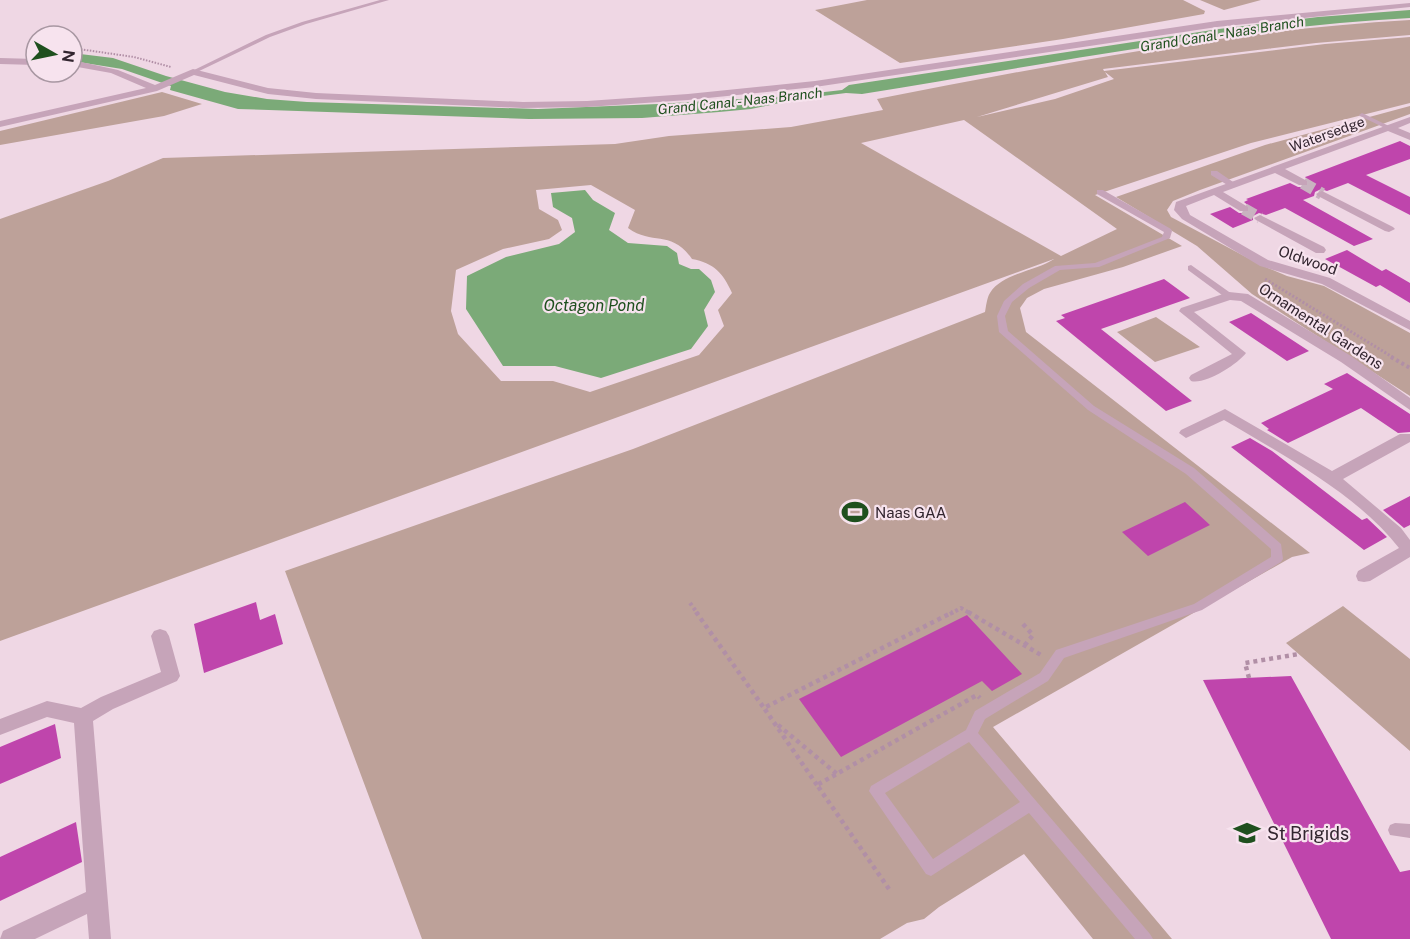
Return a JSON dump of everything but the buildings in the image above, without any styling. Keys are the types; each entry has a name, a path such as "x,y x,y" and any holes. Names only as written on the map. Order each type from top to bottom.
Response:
{"street":[{"path":"0,124 165,86 194,72 268,91 316,96 523,105 587,104 688,97 815,84 1217,24 1410,5"},
{"path":"0,61 24,62"},
{"path":"84,65 108,69 142,82 153,89"},
{"name":"Watersedge","path":"1228,242 1180,210 1180,204 1410,120"},
{"name":"Watersedge","path":"1389,128 1410,137"},
{"name":"Watersedge","path":"1276,169 1303,183"},
{"path":"1214,191 1244,209"},
{"path":"1322,194 1389,229"},
{"path":"1260,218 1320,250"},
{"name":"Oldwood","path":"1228,242 1264,262 1326,281 1410,326"},
{"path":"1196,378 1234,360 1239,353 1185,311 1229,296"},
{"name":"Ornamental Gardens","path":"1229,296 1244,297 1346,358 1410,405"},
{"path":"1186,433 1225,414 1332,477 1395,532 1409,550 1364,576"},
{"path":"1332,477 1405,438"},
{"path":"0,727 47,709 83,717 107,703 171,676 160,636"},
{"path":"83,717 100,939"},
{"path":"11,939 97,898"}],"lane":[{"path":"194,72 277,33 386,0"},
{"path":"1362,115 1389,128"},
{"path":"1214,173 1232,184"},
{"path":"1030,804 931,869 876,791 970,734 980,715 1044,678 1060,654 1198,607 1276,559 1277,547 1190,471 1091,408 1004,332 1001,316 1008,302 1026,286 1050,272 1058,268 1096,265 1166,238 1168,231 1100,192"},
{"path":"1191,268 1229,296"},
{"path":"970,734 1145,939"},
{"path":"1395,830 1410,831"}],"path":[{"path":"84,50 147,59 194,72"},
{"path":"1264,262 1251,271 1410,368"},
{"path":"690,603 817,785"},
{"path":"764,708 961,608 1054,663"},
{"path":"1023,624 1034,635 1024,646"},
{"path":"1249,678 1245,663 1299,654"},
{"path":"773,721 837,774"}],"shaded area":[{"path":"867,0 1183,0 1205,11 1204,14 1063,39 900,63 815,10"},
{"path":"1200,0 1261,0 1224,10"},
{"name":"Naas GAA","path":"1410,20 1410,35 1316,43 1103,69 1104,71 1325,44 1410,37 1410,103 1251,143 1095,195 1182,246 1123,267 1044,289 1027,298 1020,308 1026,332 1310,553 1292,557 993,727 1172,939 1093,939 1024,854 939,907 924,919 907,923 880,939 422,939 285,571 633,449 985,312 987,299 995,286 1054,259 0,641 0,219 108,181 163,158 615,144 669,136 791,127 883,110 877,99 1009,74 1209,40","holes":["1105,72 1114,79 1055,99 977,117 1108,77","964,120 1117,229 1061,256 861,143","591,185 635,210 628,228 646,236 677,244 692,259 712,266 725,280 732,293 718,310 724,326 699,355 590,392 553,381 501,381 458,334 451,311 456,270 503,249 549,239 562,230 558,220 539,209 536,190"]},
{"path":"162,92 202,104 164,116 0,145 0,131"},
{"path":"1410,106 1410,114 1200,190 1173,201 1167,210 1171,217 1261,265 1287,276 1324,286 1410,333 1410,396 1252,294 1197,246 1116,197 1265,145"},
{"path":"1156,317 1200,347 1155,362 1117,332"},
{"path":"1343,606 1410,659 1410,751 1286,643"}],"water":[{"name":"Grand Canal - Naas Branch","path":"1410,10 1410,18 1272,30 1135,49 862,94 846,93 799,99 751,109 642,118 529,119 238,109 170,90 171,86 122,69 84,63 84,54 113,58 166,76 225,92 267,99 538,109 790,96 842,90 849,85 1219,29 1318,17"},
{"name":"Octagon Pond","path":"585,190 593,200 615,213 609,230 628,243 667,246 677,253 679,264 691,269 699,269 711,280 715,292 704,310 708,326 691,349 601,378 555,366 503,366 466,309 467,276 506,257 559,244 575,232 572,218 553,207 551,193"}],"tunnel":[{"path":"1303,183 1322,194"},
{"path":"1244,209 1260,218"}],"place":[{"name":"Naas GAA","path":"855,512"},
{"name":"St Brigids","path":"1247,833"}]}
